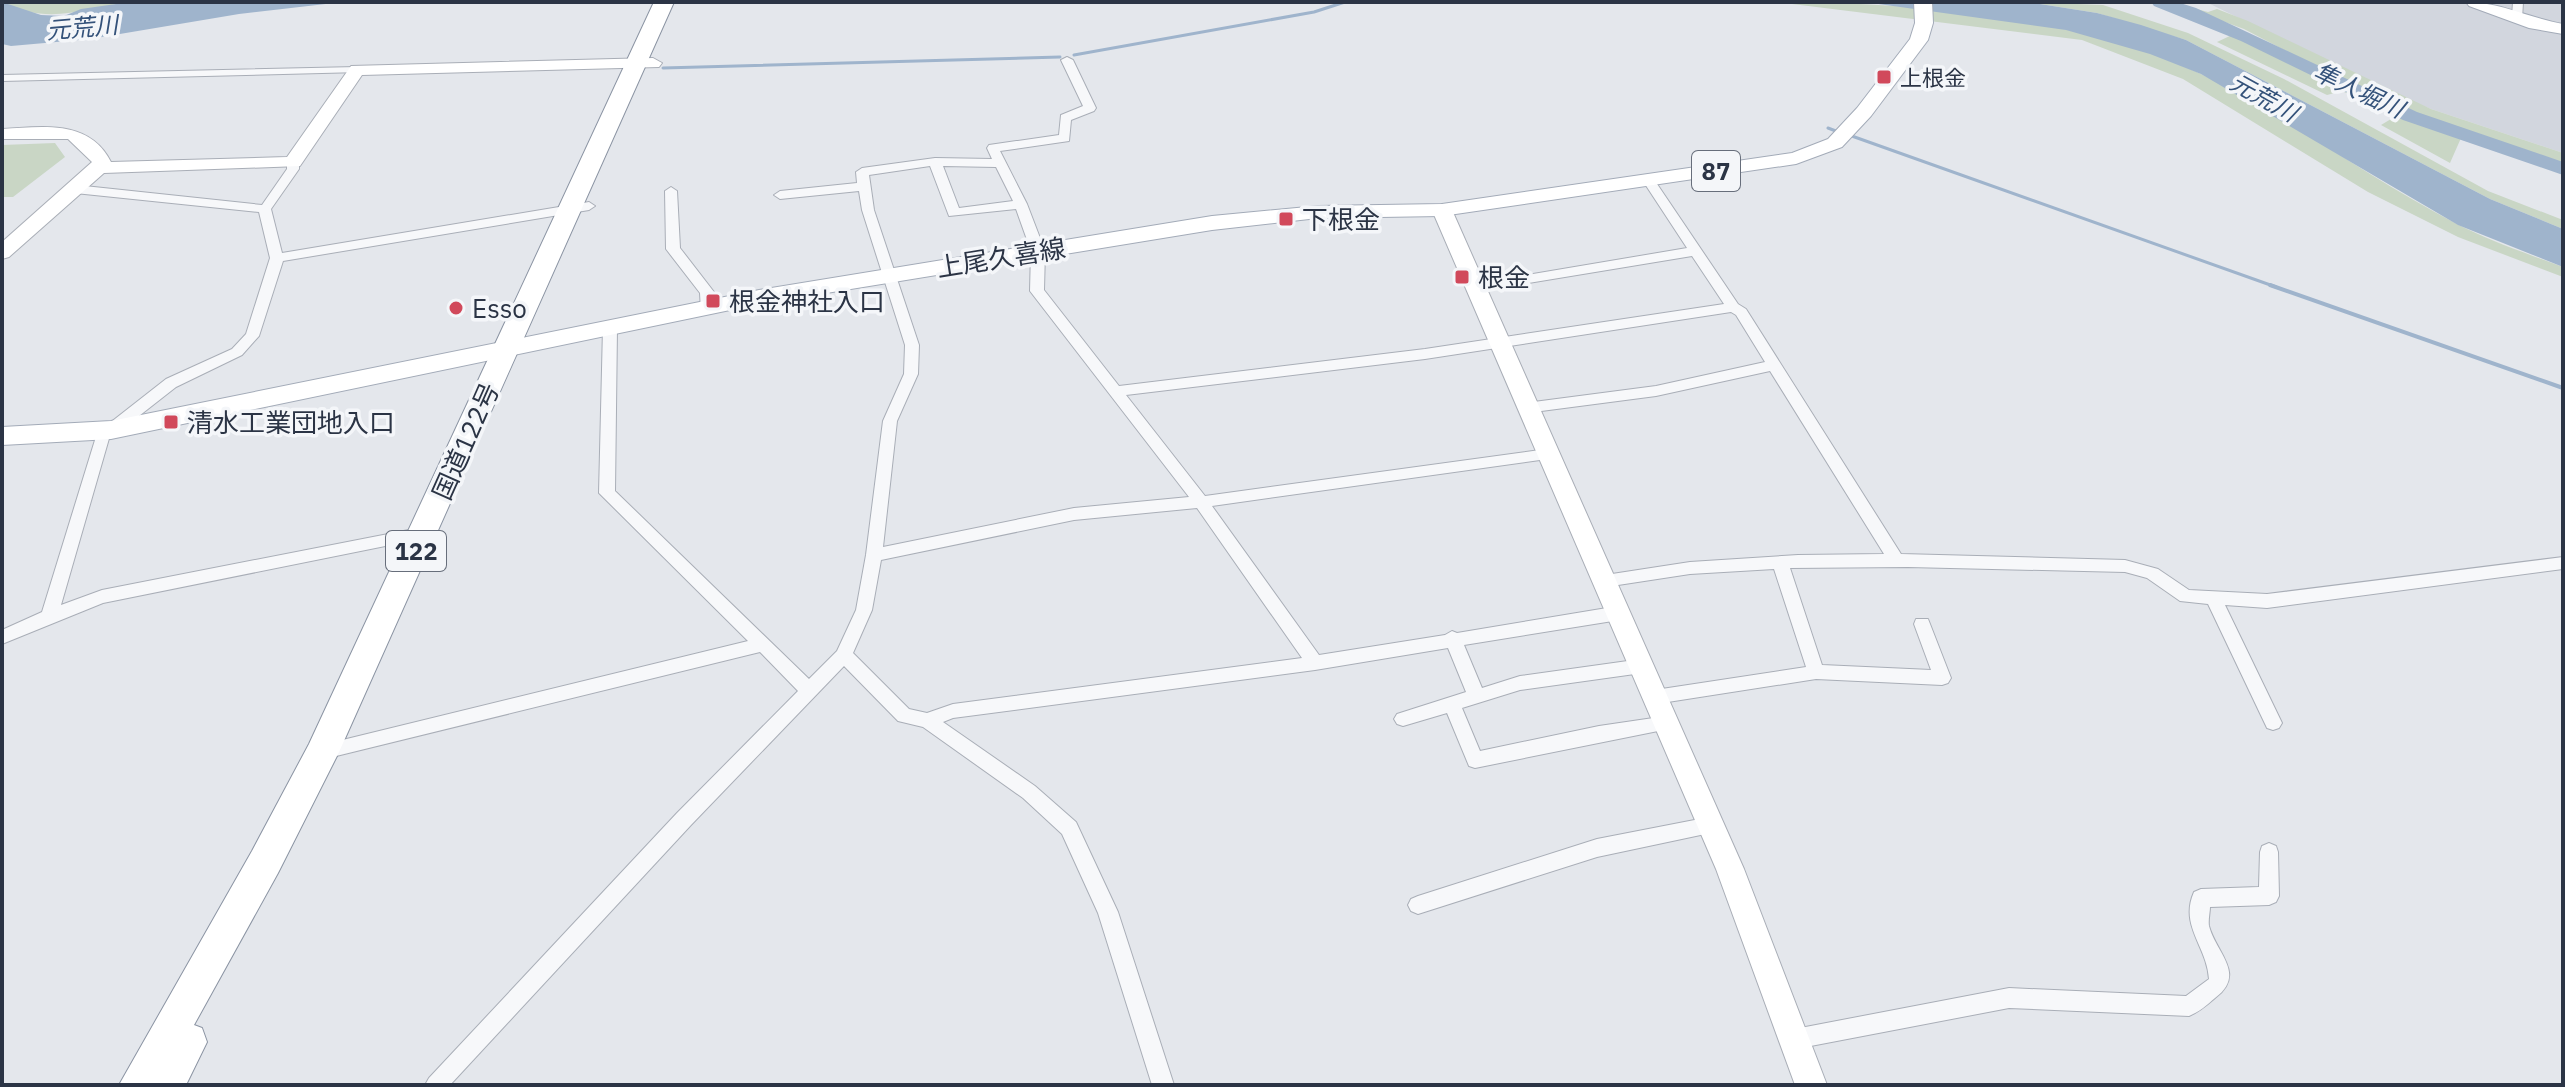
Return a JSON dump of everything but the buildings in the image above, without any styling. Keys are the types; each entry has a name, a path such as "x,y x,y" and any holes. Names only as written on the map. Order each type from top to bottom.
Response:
{"highway":[{"name":"国道122号","path":"644,63 664,2"},
{"name":"国道122号","path":"139,1085 265,862 334,748 433,561 517,348 644,63 678,2"},
{"name":"国道122号","path":"164,1085 256,918 334,748 424,533 517,348"}],"main road":[{"path":"2475,2 2518,10 2563,29"},
{"name":"上尾久喜線","path":"2,436 108,431 706,308 1248,218 1318,212 1442,210 1796,158 1835,143 1919,40 1924,11"}],"street":[{"path":"1067,60 1090,108 1065,118 1065,138 993,148 1021,204 1038,251 1037,291 1201,502 1315,663"},
{"path":"2,78 644,63"},
{"path":"49,616 108,431 171,383 237,352 252,336 277,258 265,209 293,169 293,162 357,70"},
{"path":"2,134 58,132 74,135 102,161 99,168 2,253"},
{"path":"99,168 293,162"},
{"path":"436,1085 844,655 864,610 874,555 890,421 911,374 912,345 868,210 862,172 935,162 1000,163"},
{"path":"935,162 954,213 1021,204"},
{"path":"1649,181 1733,307 1741,312 1897,562"},
{"path":"780,195 865,186"},
{"path":"75,189 265,209"},
{"path":"671,191 673,249 707,292 706,308"},
{"path":"277,258 579,208"},
{"path":"1442,210 1526,408 1667,723 1811,1085"},
{"path":"1474,288 1695,251"},
{"path":"1116,391 1313,370 1733,307"},
{"path":"610,328 607,493 809,690"},
{"path":"1526,408 1656,391 1774,365"},
{"path":"874,555 1074,514 1201,502 1547,454"},
{"path":"2,637 102,597 424,533"},
{"path":"1605,581 1689,568 1781,564 1897,562 2125,566 2152,573 2186,596 2267,601 2563,563"},
{"path":"1781,564 1816,672"},
{"path":"2213,598 2273,723"},
{"path":"927,720 953,711 1315,663 1452,638 1619,613"},
{"path":"1655,697 1816,672 1942,678 1922,624"},
{"path":"1452,638 1477,697"},
{"path":"334,748 762,645"},
{"path":"844,655 904,716 927,720 1029,792 1069,828 1108,912 1163,1085"},
{"path":"1403,719 1520,683 1642,666"},
{"path":"1452,705 1475,760 1667,723"},
{"path":"1418,905 1597,848 1710,825"},
{"path":"1795,1039 2009,998 2189,1006 2219,983 2218,966 2199,925 2201,898 2269,896 2269,852"}],"shaded area":[{"path":"2206,2 2465,2 2563,33 2563,153 2392,93"},
{"path":"2482,2 2563,2 2563,27 2533,20"}],"green space":[{"path":"3,2 130,2 51,14 20,9"},
{"path":"1775,2 1880,5 1992,16 2102,38 2154,54 2233,91 2457,224 2563,267 2563,277 2458,237 2368,192 2183,79 2082,40"},
{"path":"2028,2 2103,5 2188,33 2284,79 2488,191 2563,220 2563,229 2490,199 2186,40 2097,13"},
{"path":"2170,2 2208,12 2217,9 2431,109 2563,153 2563,167 2392,106 2244,29"},
{"path":"2234,34 2403,117 2461,138 2450,163 2381,125 2396,116 2342,91 2327,95 2217,42"},
{"path":"55,143 65,157 13,197 2,197 2,145"}],"water":[{"name":"元荒川","path":"2,2 41,15 64,16 81,9 130,2 343,2 239,14 90,39 11,46 2,44"},
{"name":"元荒川","path":"1864,2 2028,2 2097,13 2186,40 2490,199 2563,229 2563,267 2458,225 2201,74 2150,54 2066,30"}],"waterway":[{"path":"1074,55 1314,12 1345,2"},
{"name":"隼人堀川","path":"2160,2 2248,37 2410,116 2563,169"},
{"path":"663,68 1060,57"},
{"path":"1828,128 1841,133"},
{"path":"1849,135 2276,287"},
{"path":"2270,285 2563,388"}],"place":[{"name":"上根金","path":"1884,77"},
{"name":"下根金","path":"1286,219"},
{"name":"根金","path":"1462,277"},
{"name":"根金神社入口","path":"713,301"},
{"name":"Esso","path":"456,308"},
{"name":"清水工業団地入口","path":"171,422"}]}
